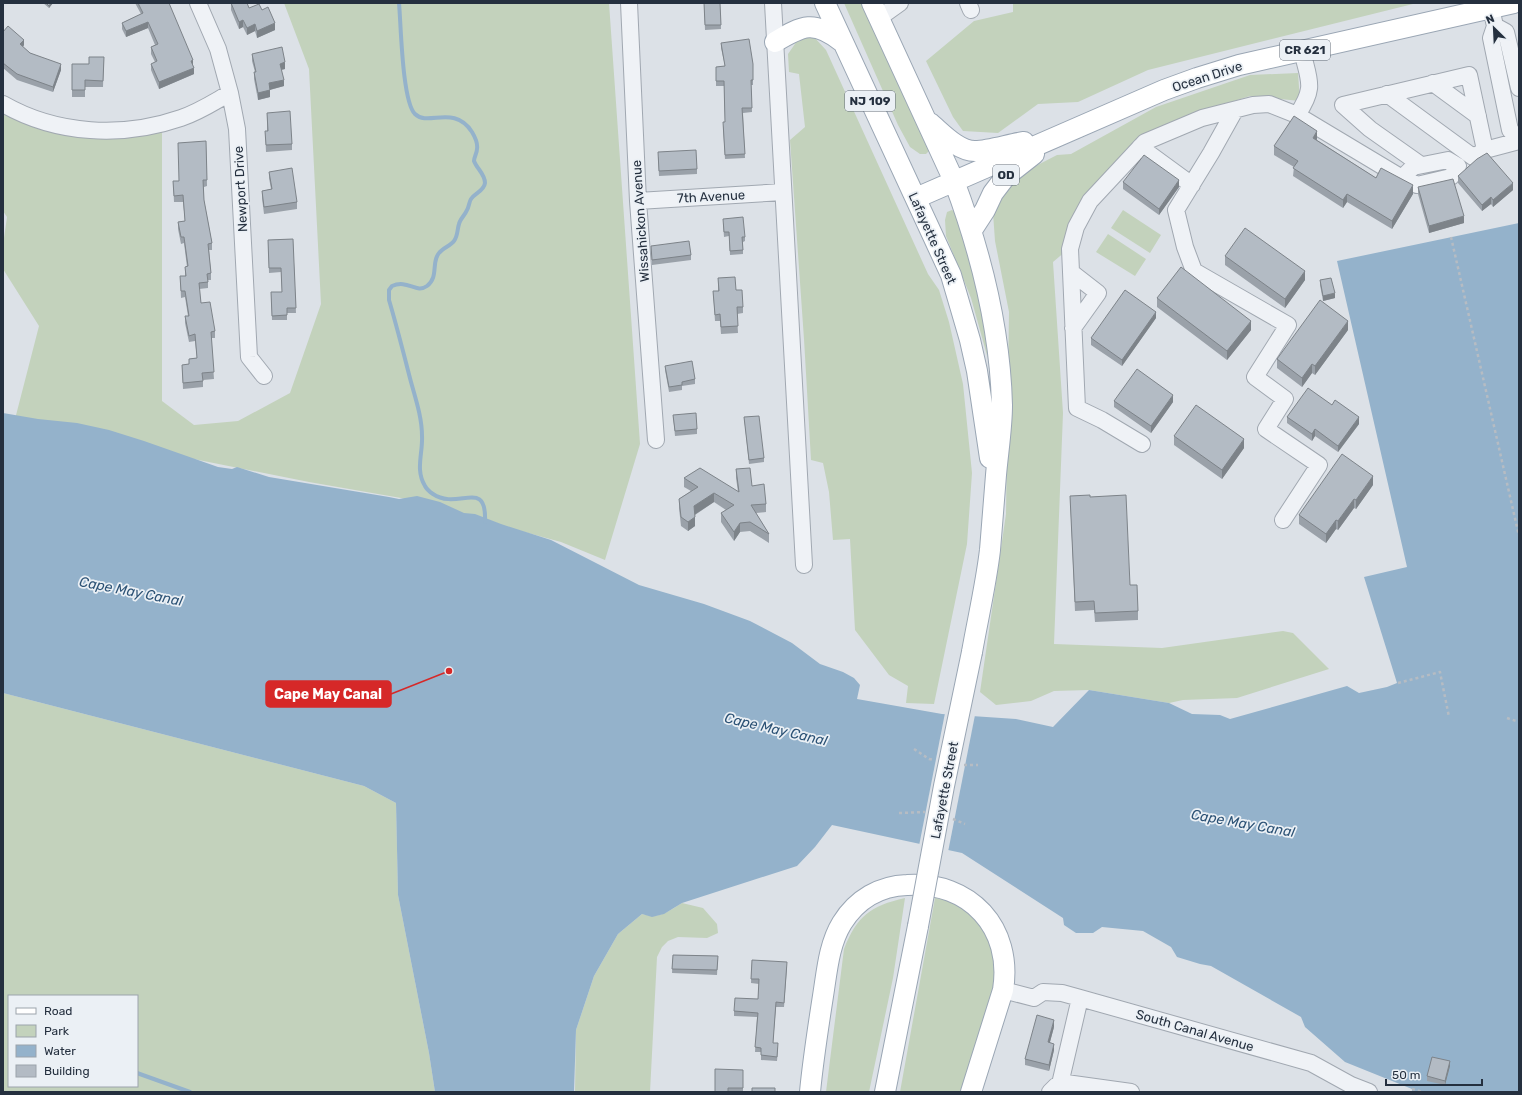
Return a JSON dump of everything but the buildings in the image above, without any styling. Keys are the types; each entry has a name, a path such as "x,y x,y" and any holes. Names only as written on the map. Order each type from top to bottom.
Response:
{"main road":[{"name":"Lafayette Street","path":"825,3 951,275 966,325 977,371 995,487"},
{"name":"Ocean Drive","path":"916,198 1164,90 1197,78 1239,65 1302,51 1493,17 1514,3"},
{"name":"Lafayette Street","path":"876,10 954,181 972,230 986,282 998,355 1002,410 990,552 972,652 944,786 885,1092"},
{"path":"775,42 793,32 814,26 828,32 842,41"},
{"path":"927,121 955,143 974,151 1058,136"},
{"name":"OD","path":"972,230 985,210 993,193 1006,176 1058,136"},
{"path":"810,1092 829,958 834,940 842,923 852,910 864,899 878,891 893,886 926,885 944,888 960,895 974,904 986,916 992,925 1001,945 1005,961 1003,990 972,1092"}],"street":[{"name":"Newport Drive","path":"198,3 218,49 230,93 237,130 249,356 264,376"},
{"name":"Wissahickon Avenue","path":"629,3 638,201 656,440"},
{"path":"773,3 804,565"},
{"path":"876,10 900,3"},
{"path":"1493,17 1506,32 1519,88"},
{"path":"1142,444 1102,420 1077,408 1070,249 1076,227 1090,201 1145,142 1202,118 1253,105 1269,104 1297,115 1416,185 1451,177 1458,166 1479,153 1519,140 1510,130 1491,38 1493,17"},
{"path":"1297,115 1307,100 1310,84 1302,51"},
{"path":"1421,165 1370,129 1342,105 1469,75 1478,116 1479,153"},
{"path":"1433,83 1478,116"},
{"path":"3,104 35,119 61,126 84,130 130,130 175,120 203,109 230,93"},
{"path":"1387,94 1479,153"},
{"path":"1235,110 1176,210 1185,246 1194,271 1288,325 1255,378 1284,399 1266,429 1319,465 1283,520"},
{"path":"1140,147 1192,185"},
{"path":"1402,178 1413,167 1421,165 1448,160 1458,166"},
{"name":"7th Avenue","path":"638,201 783,192"},
{"path":"1072,272 1098,293 1073,328"},
{"name":"South Canal Avenue","path":"1003,990 1034,998 1043,992 1062,993 1080,998 1311,1063 1351,1085 1369,1092"},
{"path":"1055,1088 1080,998"},
{"path":"1055,1088 1066,1083 1131,1092"}],"path":[{"path":"1451,237 1519,536"},
{"path":"1398,683 1440,672 1449,717"},
{"path":"1507,718 1519,722"},
{"path":"1412,1089 1423,1092"}],"green space":[{"path":"284,3 609,3 640,444 605,560 561,542 401,498 309,482 14,423 39,326 3,269 3,245 7,217 3,211 3,102 46,126 162,125 162,401 194,425 238,421 290,393 321,304 309,69"},
{"path":"844,3 862,3 930,150 926,154 920,154 910,147 898,125"},
{"path":"1013,3 1417,3 1148,70 1078,102 1038,104 998,133 963,131 953,117 926,61 974,21 1013,12"},
{"path":"813,36 826,50 928,274 939,290 949,322 963,384 972,473 967,544 934,704 906,703 908,686 889,675 855,630 850,539 833,540 829,492 823,463 811,460 790,140 805,127 799,74 789,72 788,54 797,41"},
{"path":"1298,73 1300,101 1250,96 1180,118 1129,148 1066,251 1053,262 1063,413 1054,644 1162,648 1283,631 1293,633 1329,669 1237,698 1183,700 1169,703 1089,690 1054,691 1031,701 996,705 980,692 1006,514 1009,312 995,241 993,213 1005,188 1026,171 1057,155 1071,154 1156,107 1250,75"},
{"path":"952,210 956,213 972,263 984,327 988,359 971,298 946,236 945,220 947,212"},
{"path":"1123,210 1161,235 1150,253 1111,228"},
{"path":"1108,234 1146,259 1135,276 1096,252"},
{"path":"3,693 364,786 396,803 398,895 429,1053 435,1092 3,1092"},
{"path":"905,898 893,978 869,1092 826,1092 844,949 854,928 866,914 883,905"},
{"path":"935,898 961,904 988,933 994,954 995,975 992,996 963,1092 900,1092"},
{"path":"682,903 703,908 717,924 718,933 707,938 678,937 668,941 662,947 657,957 650,1092 575,1092 576,1030 594,976 618,934 642,914 654,916 663,914"}],"water":[{"path":"1519,223 1519,1092 1412,1092 1412,1089 1345,1062 1305,1027 1301,1017 1211,966 1177,957 1171,947 1143,931 1102,927 1093,933 1076,933 1064,925 1063,918 962,853 832,825 815,847 797,866 682,903 664,914 652,917 642,914 618,934 594,976 576,1030 574,1092 435,1092 429,1053 398,895 396,803 364,786 3,693 3,413 38,419 77,423 109,430 218,467 232,469 237,467 269,477 399,499 417,496 440,502 464,513 475,514 551,540 639,585 704,604 750,621 792,643 820,664 843,672 854,678 860,685 857,699 942,714 1016,719 1053,727 1089,690 1169,703 1192,714 1220,715 1230,719 1347,686 1359,693 1387,687 1397,683 1364,577 1407,567 1337,261"}],"pier":[{"path":"945,713 975,715 948,852 919,846"}],"waterway":[{"path":"399,3 405,79 407,94 411,106 415,114 420,117 449,117 457,119 465,124 472,132 476,140 477,150 474,161 484,177 485,183 483,188 470,200 468,209 460,222 454,241 441,251 437,257 431,282 423,288 403,284 392,286 389,290 389,300 420,416 422,429 420,474 422,480 429,491 442,498 476,498 481,501 484,509 485,522"},
{"path":"138,1073 190,1092"}],"place":[{"name":"Cape May Canal","path":"449,671"}]}
